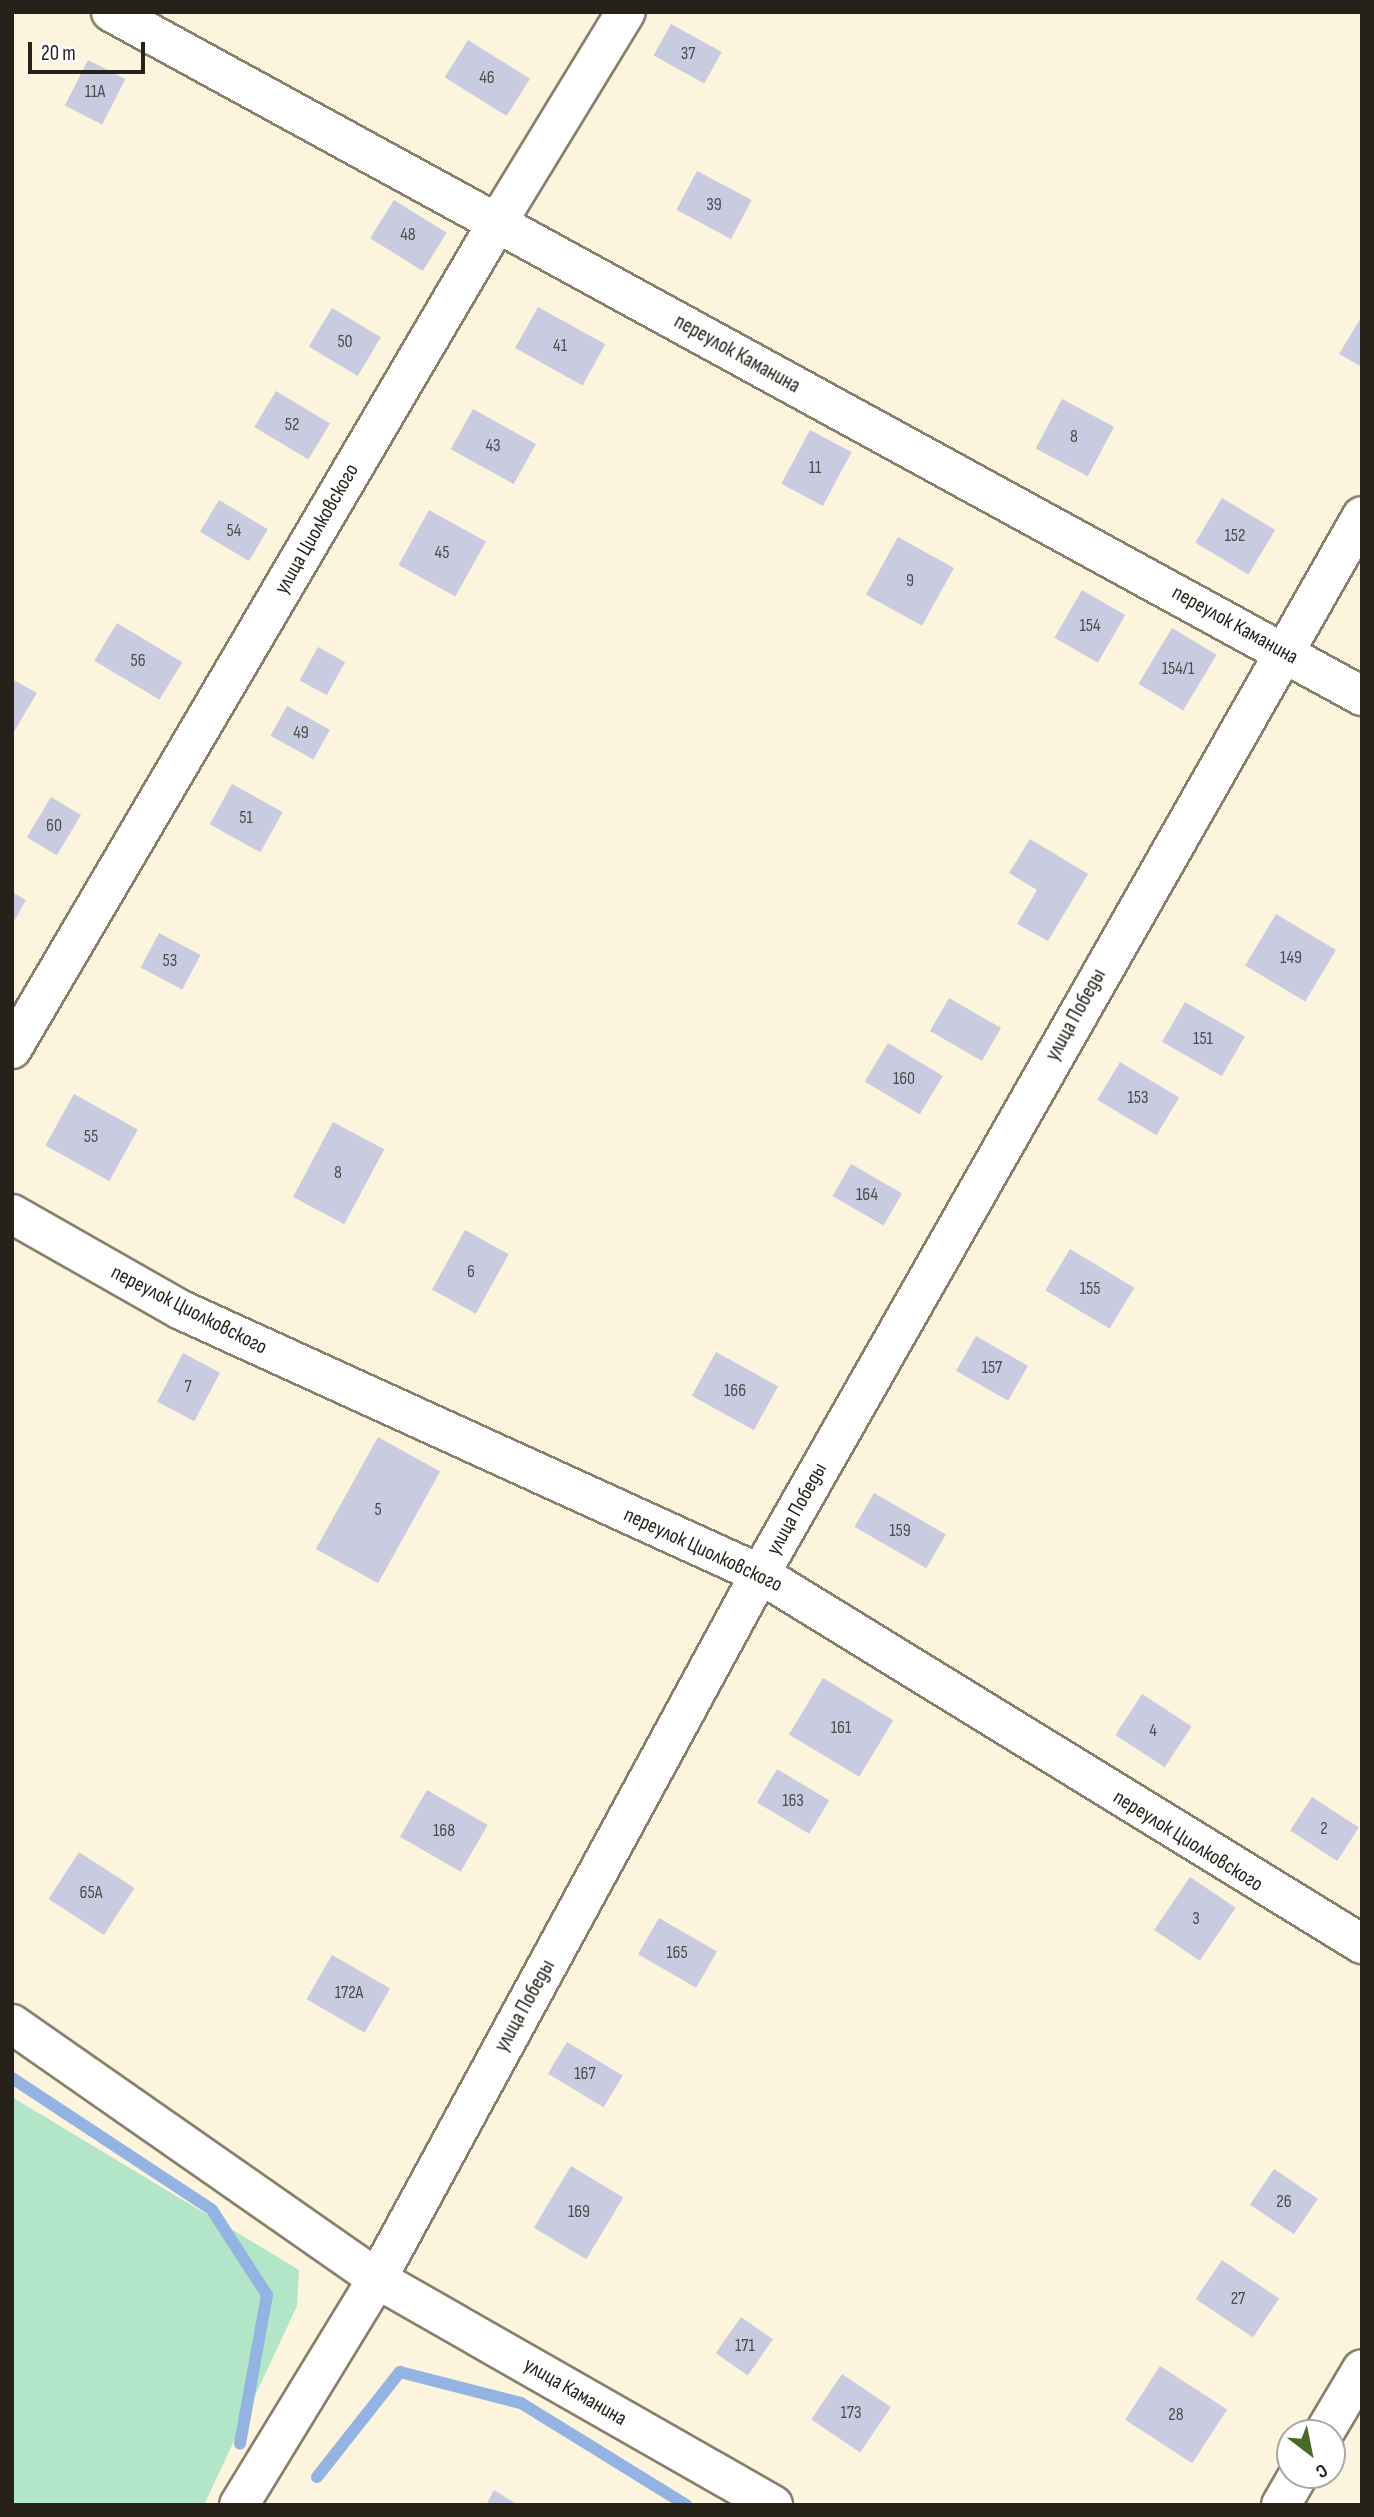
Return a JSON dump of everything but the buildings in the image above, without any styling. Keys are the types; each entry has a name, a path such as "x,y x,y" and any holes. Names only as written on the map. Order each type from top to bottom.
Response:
{"street":[{"name":"переулок Каманина","path":"111,12 1362,696"},
{"name":"улица Циолковского","path":"12,1049 497,223 626,12"},
{"name":"улица Победы","path":"239,2505 377,2279 760,1574 1362,516"},
{"name":"переулок Циолковского","path":"12,1214 181,1310 760,1574 1362,1944"},
{"name":"улица Каманина","path":"12,2024 377,2279 773,2505"},
{"path":"1332,2419 1362,2369"},
{"path":"1281,2505 1290,2489"}],"green space":[{"path":"12,2097 299,2270 297,2306 204,2505 12,2505"}],"waterway":[{"path":"12,2078 212,2210 267,2295 240,2444"},
{"path":"317,2477 400,2372 521,2403 686,2505"}]}
